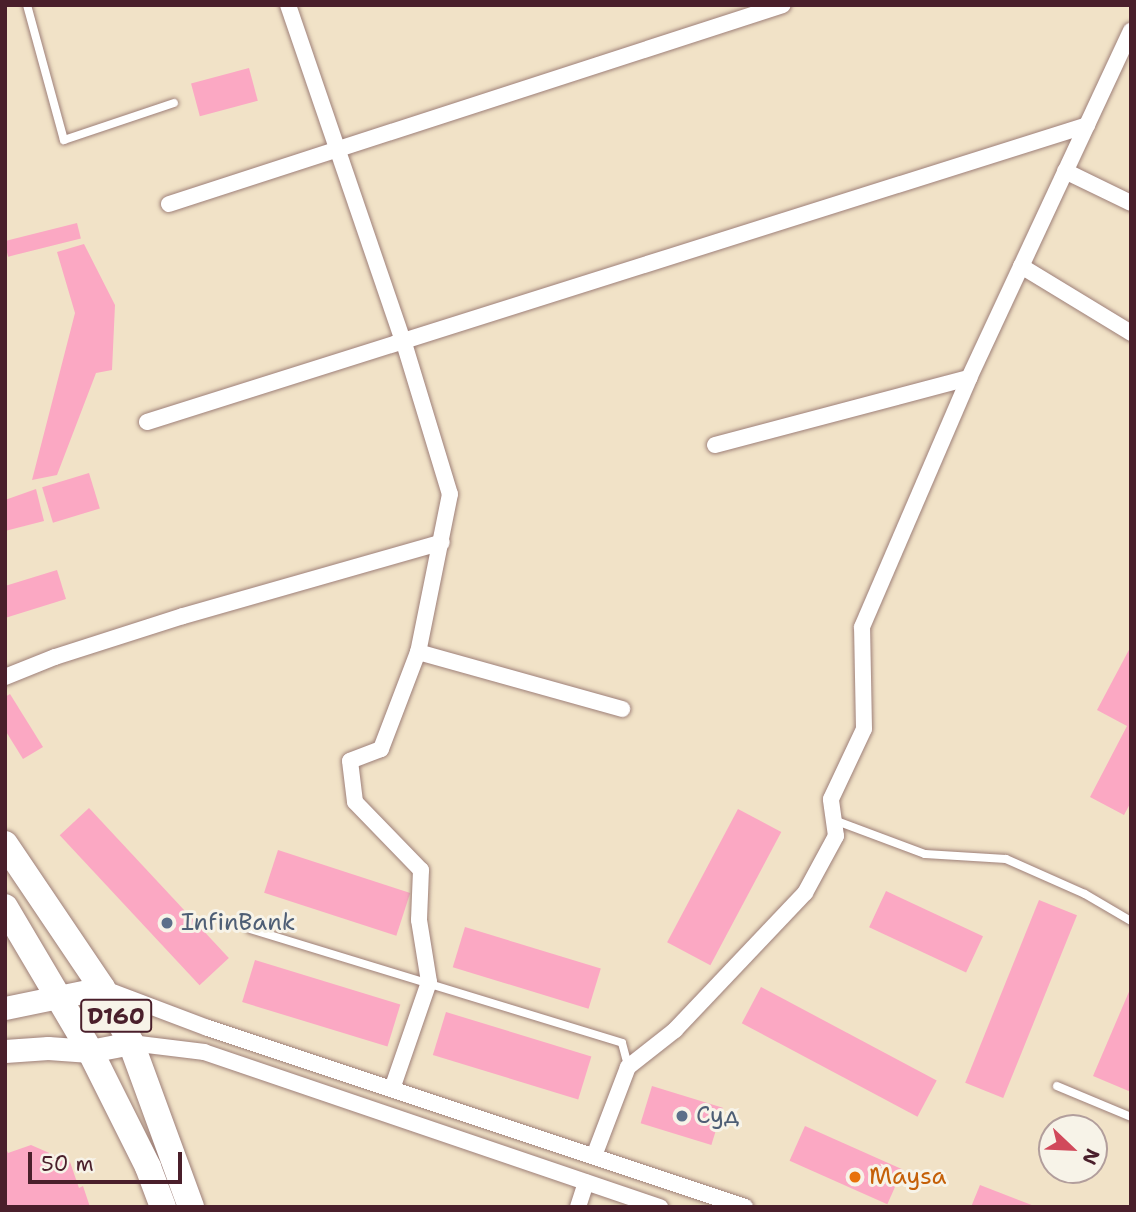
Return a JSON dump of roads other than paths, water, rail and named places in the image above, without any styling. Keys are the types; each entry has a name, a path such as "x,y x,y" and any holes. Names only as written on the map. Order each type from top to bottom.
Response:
{"main road":[{"name":"D160","path":"5,844 102,988 131,1043 191,1207"},
{"name":"D160","path":"5,907 60,996 90,1051 148,1167 163,1207"},
{"path":"5,1008 102,988"},
{"path":"5,1051 48,1048 90,1051 131,1043"}],"street":[{"path":"288,5 404,343 450,494 418,652 381,749 350,761 355,802 421,870 419,920 429,982 392,1089"},
{"path":"169,204 783,5"},
{"path":"594,1156 628,1067 675,1030 804,894 836,836 831,799 864,729 862,627 969,378 1131,31"},
{"path":"147,422 1087,125"},
{"path":"1065,170 1131,203"},
{"path":"1021,266 1131,333"},
{"path":"715,445 969,378"},
{"path":"5,677 55,657 183,616 442,542"},
{"path":"418,652 622,709"},
{"path":"102,988 208,1028 745,1207"},
{"path":"131,1043 204,1052 660,1207"},
{"path":"578,1207 586,1182"}],"lane":[{"path":"27,5 64,140 174,103"},
{"path":"834,820 925,855 1006,859 1085,894 1131,921"},
{"path":"250,929 622,1043 628,1067"},
{"path":"1057,1086 1131,1117"}],"place":[{"name":"InfinBank","path":"167,923"},
{"name":"Суд","path":"682,1116"},
{"name":"Maysa","path":"855,1177"}]}
